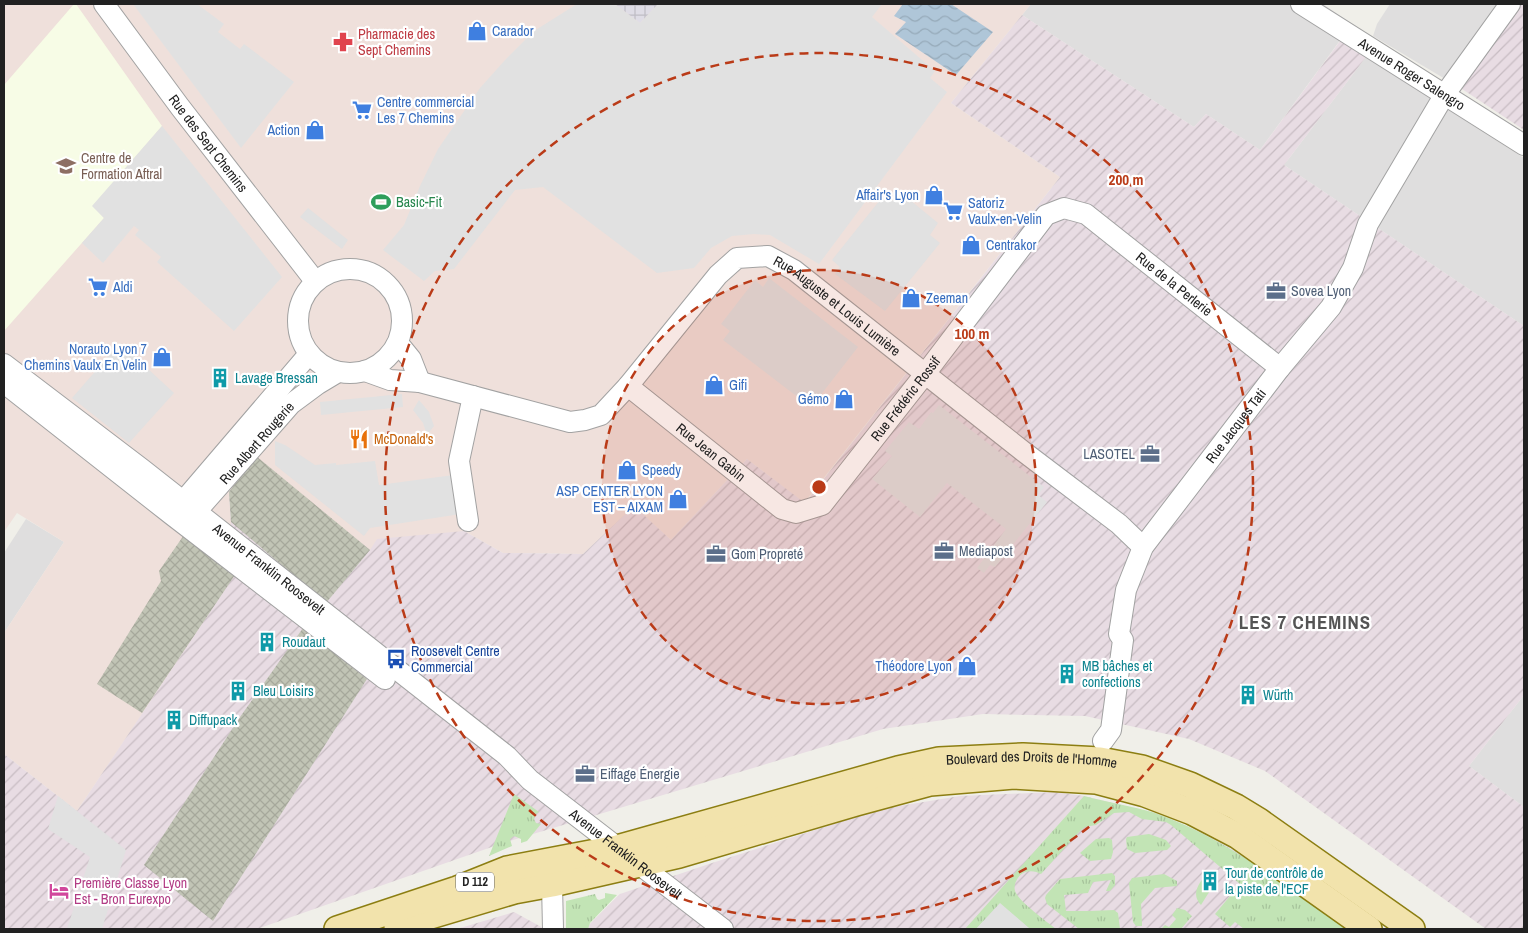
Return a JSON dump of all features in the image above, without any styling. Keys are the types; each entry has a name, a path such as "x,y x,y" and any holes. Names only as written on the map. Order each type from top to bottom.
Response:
{"main road":[{"name":"Boulevard des Droits de l'Homme","path":"617,848 864,778 939,760 1023,756 1100,761 1142,768 1190,785 1236,807 1259,821 1412,929"},
{"name":"Boulevard des Droits de l'Homme","path":"638,864 930,784 1014,776 1100,761 1146,794 1215,823 1262,852 1369,929"},
{"name":"D 112","path":"337,929 457,889 507,870 617,848"},
{"name":"D 112","path":"387,929 514,891 638,864"}],"street":[{"name":"Rue des Sept Chemins","path":"104,4 180,107 315,281"},
{"name":"Avenue Roger Salengro","path":"1301,4 1524,144"},
{"name":"Rue Jacques Tati","path":"1100,761 1099,728 1112,638 1119,634 1126,590 1143,547 1280,368 1332,307 1353,268 1368,224 1445,94 1510,4"},
{"name":"Rue de la Perlerie","path":"1064,208 1086,214 1280,368"},
{"name":"Rue Frédéric Rossif","path":"796,513 822,505 1046,215 1064,208"},
{"name":"Rue Auguste et Louis Lumière","path":"365,371 390,380 420,382 570,422 585,420 601,415 628,386 718,275 737,258 768,256 794,270 1024,452 1073,487 1119,524 1143,547"},
{"path":"344,268 360,269 375,274 388,283 397,296 401,308 402,332 398,343 390,355 379,365 365,371 352,374 338,372 322,366 309,354 300,338 297,323 299,308 305,293 315,281 329,272 344,268"},
{"path":"398,343 411,359 420,382"},
{"name":"Rue Albert Rougerie","path":"184,513 309,354"},
{"name":"Avenue Franklin Roosevelt","path":"4,364 184,513"},
{"name":"Rue Albert Rougerie","path":"184,513 291,404 338,372"},
{"name":"Avenue Franklin Roosevelt","path":"4,383 184,513 507,756 530,780 723,929"},
{"name":"Rue Jean Gabin","path":"628,386 782,509 796,513"},
{"path":"468,521 459,461 473,396"},
{"path":"552,884 553,929"}],"shaded area":[{"path":"4,4 1031,4 951,103 1060,177 804,503 747,459 671,540 634,507 583,554 503,553 464,531 370,550 229,492 235,576 77,811 4,754 4,633 64,542 17,513 4,532"},
{"name":"Centre de Formation Aftral","path":"76,4 162,126 93,206 104,218 4,331 4,85"},
{"path":"133,4 197,4 224,24 218,32 240,49 244,44 294,82 241,148"},
{"path":"577,4 615,4 640,23 658,4 882,4 872,17 935,71 930,78 947,92 819,264 770,235 754,234 732,236 711,248 694,268 657,273 543,187 515,190 454,269 435,271 424,281 383,250 404,225 438,149 480,88 506,59 534,31"},
{"path":"615,4 658,4 640,23"},
{"path":"1031,4 1323,4 1352,24 1260,150 1206,114 1194,127 1022,15"},
{"path":"1390,4 1521,4 1462,89 1373,36 1377,24"},
{"path":"1521,4 1524,4 1524,130 1462,89"},
{"path":"1022,15 1194,127 1206,114 1260,150 1340,41 1366,57 1284,165 1524,326 1524,695 1469,766 1524,807 1524,929 1486,929 1265,771 1189,739 1085,716 983,714 883,729 506,842 257,929 4,929 4,754 77,811 234,576 229,492 258,460 370,550 377,539 464,531 503,553 583,554 634,506 671,540 747,459 805,503 1060,177 951,103"},
{"path":"1366,57 1524,158 1524,326 1284,165"},
{"path":"162,126 282,277 234,331 157,262 161,257 135,235 139,230 134,226 103,263 82,243 104,218 92,206"},
{"path":"899,191 938,223 930,235 940,243 885,311 835,274 840,267 832,260 884,195 892,201"},
{"path":"308,208 348,240 342,249 300,217"},
{"path":"769,278 858,347 816,401 804,392 799,398 723,340 730,331 721,324 755,280 763,287"},
{"path":"120,343 174,393 129,443 72,398"},
{"path":"402,394 403,407 321,415 320,402"},
{"path":"419,400 429,412 434,426 427,435 423,423 413,410"},
{"path":"939,405 1044,487 1038,495 1047,502 995,567 990,565 984,573 977,568 1006,529 947,483 920,517 872,479 892,456 885,451 909,422 919,429 931,412 933,413"},
{"path":"275,441 285,445 315,465 375,461 379,485 461,474 467,513 370,528 364,536 275,465"},
{"path":"256,456 370,550 326,603 231,522 229,492"},
{"path":"26,519 64,542 4,633 4,553"},
{"path":"184,535 235,575 142,713 97,684 161,581 159,571"},
{"path":"303,628 367,679 213,921 144,865 240,717"},
{"path":"1524,695 1524,807 1469,766"},
{"path":"1055,792 1084,796 1154,813 1191,828 1234,850 1346,929 585,929 620,894 881,809 960,796"},
{"path":"58,796 126,850 102,929 67,929 90,857 48,829"},
{"path":"1000,903 1030,929 976,929"},
{"path":"514,912 545,929 457,929"}],"green space":[{"path":"514,794 539,812 534,819 536,823 541,824 527,841 521,843 521,839 514,836 510,839 512,846 489,856"},
{"path":"1084,796 1155,813 1181,823 1255,864 1346,929 1244,929 1235,922 1230,927 1215,914 1240,884 1171,825 1166,822 1142,819 1129,812 1114,813 1096,825 1085,827 1041,874 1028,871 1017,879 1015,890 1018,897 1056,929 1030,929 1000,904 976,929 965,929"},
{"path":"1149,834 1166,840 1171,846 1167,850 1135,853 1127,849 1127,837"},
{"path":"1109,838 1112,840 1113,852 1111,859 1090,861 1080,853 1096,839"},
{"path":"1112,873 1115,876 1115,885 1110,891 1106,891 1111,880 1093,882 1088,893 1064,895 1066,911 1114,910 1118,913 1120,929 1079,929 1047,904 1046,895 1060,879"},
{"path":"1164,874 1177,881 1177,886 1155,888 1141,904 1142,926 1136,926 1133,922 1129,883 1132,878"},
{"path":"1204,877 1206,879 1203,883 1211,889 1201,905 1196,891"},
{"path":"605,893 617,895 590,923 588,929 566,929 566,901 595,894 599,900 605,898"},
{"path":"1177,908 1185,910 1192,916 1181,929 1161,929 1165,925 1169,927 1176,919 1172,915"}],"water":[{"path":"903,4 951,4 993,32 956,75 895,34 906,22 894,16"}],"place":[{"name":"Carador","path":"477,31"},
{"name":"Pharmacie des Sept Chemins","path":"343,42"},
{"name":"Centre commercial Les 7 Chemins","path":"362,110"},
{"name":"Action","path":"315,130"},
{"name":"Centre de Formation Aftral","path":"66,166"},
{"name":"Affair's Lyon","path":"934,195"},
{"name":"Basic-Fit","path":"381,202"},
{"name":"Satoriz Vaulx-en-Velin","path":"953,211"},
{"name":"Centrakor","path":"971,245"},
{"name":"Aldi","path":"98,287"},
{"name":"Sovea Lyon","path":"1276,291"},
{"name":"Zeeman","path":"911,298"},
{"name":"Norauto Lyon 7 Chemins Vaulx En Velin","path":"162,357"},
{"name":"Lavage Bressan","path":"220,378"},
{"name":"Gifi","path":"714,385"},
{"name":"Gémo","path":"844,399"},
{"name":"McDonald's","path":"359,439"},
{"name":"LASOTEL","path":"1150,454"},
{"name":"Speedy","path":"627,470"},
{"name":"ASP CENTER LYON EST – AIXAM","path":"678,499"},
{"name":"Mediapost","path":"944,551"},
{"name":"Gom Propreté","path":"716,554"},
{"name":"Roudaut","path":"267,642"},
{"name":"Roosevelt Centre Commercial","path":"396,659"},
{"name":"Théodore Lyon","path":"967,666"},
{"name":"MB bâches et confections","path":"1067,674"},
{"name":"Bleu Loisirs","path":"238,691"},
{"name":"Würth","path":"1248,695"},
{"name":"Diffupack","path":"174,720"},
{"name":"Eiffage Énergie","path":"585,774"},
{"name":"Tour de contrôle de la piste de l'ECF","path":"1210,881"},
{"name":"Première Classe Lyon Est - Bron Eurexpo","path":"59,891"}],"district":[{"name":"LES 7 CHEMINS","path":"1305,622"}]}
